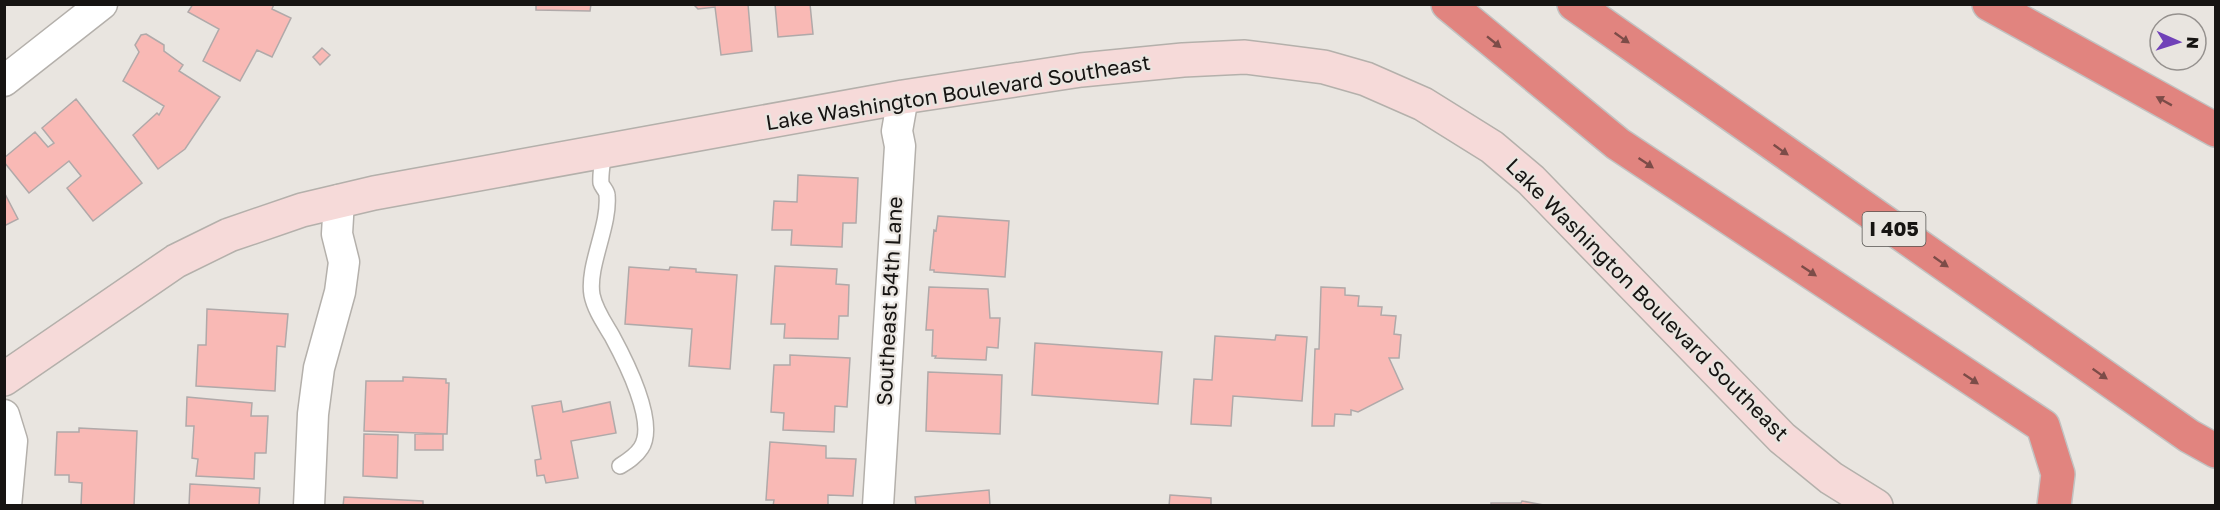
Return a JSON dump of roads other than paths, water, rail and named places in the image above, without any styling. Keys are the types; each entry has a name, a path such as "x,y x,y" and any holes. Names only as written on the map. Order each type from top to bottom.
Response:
{"highway":[{"path":"1448,4 1618,144 2043,426 2058,474 2054,506"},
{"name":"I 405","path":"1574,4 2188,436 2216,451"},
{"path":"1989,4 2216,130"},
{"path":"2034,506 2058,474"}],"main road":[{"name":"Lake Washington Boulevard Southeast","path":"4,379 176,261 229,235 339,200 903,97 1082,70 1183,60 1245,57 1324,67 1366,79 1423,104 1492,147 1531,180 1782,438 1831,478 1876,506"}],"street":[{"path":"4,81 102,4"},
{"name":"Southeast 54th Lane","path":"878,506 900,146 897,130 903,97"},
{"path":"309,506 313,414 319,368 340,292 344,262 338,234 339,200"},
{"path":"4,415 12,441 6,506"}],"lane":[{"path":"604,151 602,183 607,194 592,294 599,313 627,364 642,402 646,426 643,447 620,466"}]}
